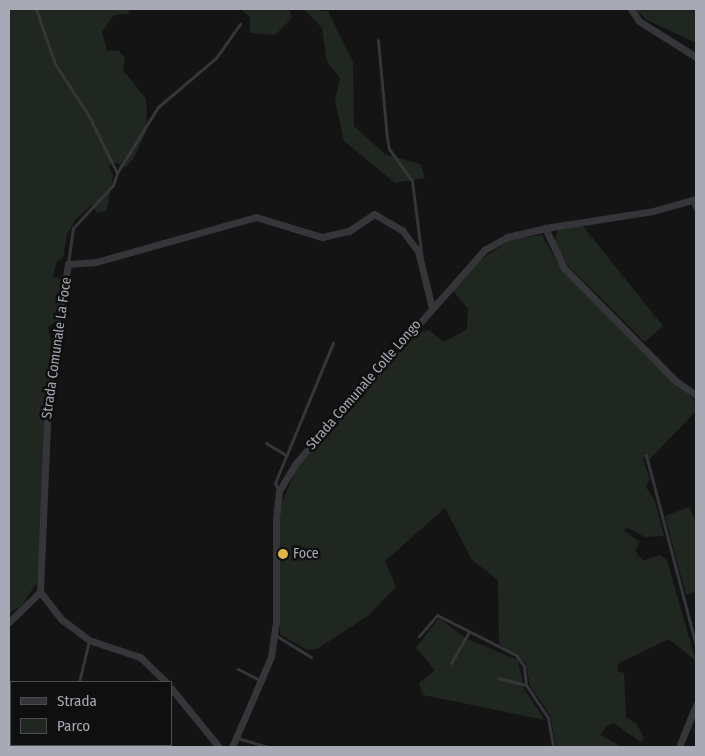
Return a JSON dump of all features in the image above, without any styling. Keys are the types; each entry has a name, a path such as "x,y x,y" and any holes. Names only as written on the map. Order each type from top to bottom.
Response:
{"street":[{"path":"631,9 639,21 696,57"},
{"name":"Strada Comunale Colle Longo","path":"232,747 261,680 274,635 273,562 279,491 295,464 484,250 507,237 694,200"},
{"name":"Strada Comunale La Foce","path":"40,592 48,402 68,264 96,262 256,217 322,236 349,231 374,214 402,230 421,260 432,308"},
{"path":"545,228 564,268 676,381 696,395"},
{"path":"9,622 19,616 34,594 40,592 62,620 89,640 140,657 165,681"},
{"path":"172,689 219,747"},
{"path":"679,747 696,705"}],"lane":[{"path":"36,9 55,64 89,116 117,174"},
{"path":"68,264 73,228 113,185 117,174 158,107 216,58 240,24"},
{"path":"378,40 387,138 415,191 421,260"},
{"path":"694,200 696,211"},
{"path":"279,491 275,483 333,343"},
{"path":"266,444 286,455"},
{"path":"646,455 696,645"},
{"path":"419,636 437,615 516,655 524,666 526,685 548,718 553,747"},
{"path":"452,663 469,632"},
{"path":"274,635 310,657"},
{"path":"79,681 89,640"},
{"path":"238,669 261,680"},
{"path":"498,678 526,685"},
{"path":"237,738 269,747"}],"green space":[{"path":"9,9 131,9 127,14 114,15 102,32 107,50 119,51 125,58 123,70 146,99 147,111 146,132 133,159 126,167 113,162 109,167 113,175 107,211 97,213 92,205 76,219 67,234 63,258 57,261 53,277 61,279 61,299 58,320 48,327 51,341 38,581 22,605 9,614"},
{"path":"241,9 289,9 292,18 275,35 250,33 250,17"},
{"path":"304,9 328,11 353,62 354,126 386,155 420,164 425,178 395,183 344,141 335,101 340,78 327,62 322,28"},
{"path":"635,9 696,9 696,43 647,20"},
{"path":"583,226 663,326 645,342 568,266 554,242 558,230"},
{"path":"542,235 563,272 696,402 696,411 650,459 642,458 650,479 646,487 655,501 664,536 645,537 626,527 624,531 640,542 635,551 643,561 659,555 667,560 696,661 669,639 619,663 617,671 624,673 626,718 636,723 644,738 641,742 614,723 606,727 600,735 622,747 556,747 550,715 530,686 526,663 499,644 498,580 472,560 445,508 385,561 396,587 369,615 317,649 307,650 280,634 280,508 297,467 415,334 429,330 444,342 467,329 468,309 453,291 482,259 513,238"},
{"path":"689,507 696,521 696,592 686,595 665,516"},
{"path":"439,618 467,639 518,660 524,689 545,720 423,695 419,683 435,670 416,648"}],"place":[{"name":"Foce","path":"283,554"}]}
